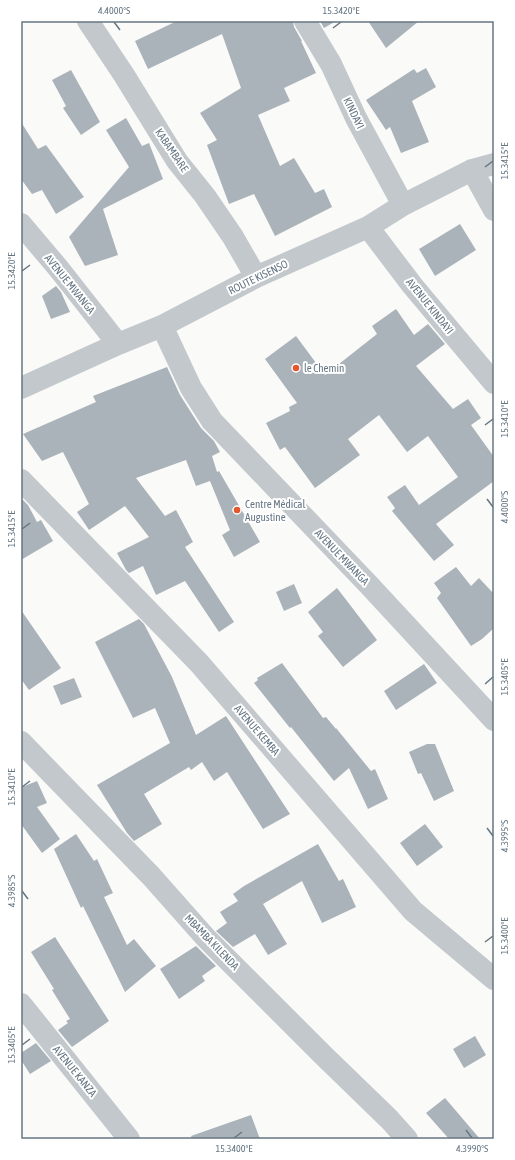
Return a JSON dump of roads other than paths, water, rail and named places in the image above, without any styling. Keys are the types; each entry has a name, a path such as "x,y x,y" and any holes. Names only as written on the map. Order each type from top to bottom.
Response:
{"street":[{"name":"KABAMBARE","path":"88,21 124,75 177,161 205,196 256,277"},
{"name":"KINDAYI","path":"305,21 332,64 356,118 404,205"},
{"name":"ROUTE KISENSO","path":"21,388 118,344 162,326 256,277 368,227 404,205 472,170 494,164"},
{"path":"472,170 494,210"},
{"name":"AVENUE MWANGA","path":"21,224 59,269 118,344"},
{"name":"AVENUE KINDAYI","path":"368,227 412,285 494,383"},
{"name":"AVENUE MWANGA","path":"162,326 191,388 212,421 368,584 494,720"},
{"name":"AVENUE KEMBA","path":"21,480 200,663 412,911 494,979"},
{"name":"MBAMBA KILENDA","path":"21,742 151,876 206,938 389,1119 407,1139"},
{"name":"AVENUE KANZA","path":"21,1004 129,1139"}],"place":[{"name":"le Chemin","path":"296,368"},
{"name":"Centre Médical Augustine","path":"237,510"}]}
